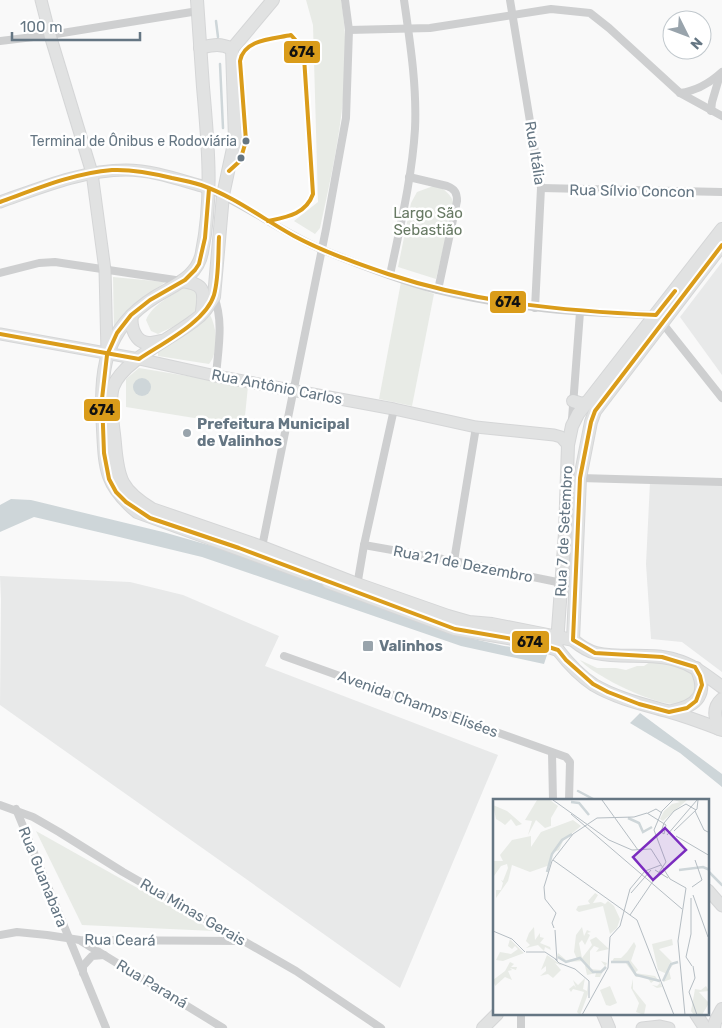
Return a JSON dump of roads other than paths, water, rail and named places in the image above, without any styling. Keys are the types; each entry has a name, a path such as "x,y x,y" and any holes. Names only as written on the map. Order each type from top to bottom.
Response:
{"main road":[{"path":"41,0 92,173 105,270 107,353 102,389 104,453 109,478 114,488 128,505 150,518 356,589 469,622 492,624 573,640 595,653 662,657 696,667 722,687"},
{"path":"273,0 232,49 235,139 223,195 214,297 196,320 139,359 120,376 113,387 112,403 117,469 122,482 139,500 152,509 262,547 356,589 455,629 558,650 578,672 601,688 639,704 721,729"},
{"path":"107,353 119,330 132,315 153,298 182,281 193,272 199,264 202,253 209,189 209,153 198,6"},
{"path":"200,48 222,44 232,49"},
{"path":"0,202 92,173 126,170 150,172 209,189"},
{"path":"659,319 722,229"},
{"path":"572,426 578,414 722,245"},
{"path":"182,281 196,283 200,287 204,298 202,314"},
{"path":"132,315 131,326 136,337 141,342 148,344 165,340"},
{"name":"Rua 7 de Setembro","path":"573,640 580,478 591,422 595,411 659,319"},
{"name":"Rua Antônio Carlos","path":"0,334 139,359 476,427 554,435 561,437 568,444"},
{"path":"573,401 582,404 588,402"},
{"path":"554,435 572,426 591,422"},
{"name":"Rua 7 de Setembro","path":"558,650 557,637 562,583 568,444 572,426"},
{"path":"669,712 687,708 696,701 702,685 696,667"},
{"path":"721,729 714,709 716,704 722,699"},
{"path":"710,892 722,906"},
{"path":"714,1028 722,1009"},
{"path":"483,1028 496,1016"},
{"path":"604,1016 609,1028"},
{"path":"697,1016 705,1028"},
{"path":"642,1028 660,1026 669,1028"}],"street":[{"path":"262,547 335,183 346,118 349,30 345,0"},
{"path":"390,275 409,177 415,129 415,102 404,0"},
{"name":"Rua Itália","path":"510,0 541,188 535,308"},
{"path":"0,40 50,35 198,6"},
{"path":"349,30 430,28 551,9 590,14 609,28 680,93 722,116"},
{"path":"680,93 692,92 708,84 722,72"},
{"path":"711,111 722,72"},
{"path":"409,177 453,188 457,194 438,290"},
{"name":"Rua Sílvio Concon","path":"541,188 722,192"},
{"path":"209,189 321,249 390,275 438,290 535,308 659,319 722,398"},
{"path":"0,273 39,262 55,262 182,281"},
{"path":"214,297 219,308 220,318 216,376"},
{"path":"572,426 580,312"},
{"path":"356,589 394,409"},
{"path":"454,561 476,427"},
{"path":"580,478 722,482"},
{"name":"Rua 21 de Dezembro","path":"364,545 562,583 576,584"},
{"name":"Avenida Champs Elisées","path":"284,656 566,757 570,762 569,799"},
{"path":"552,753 553,799"},
{"name":"Rua Minas Gerais","path":"0,805 16,809 53,828 123,872 296,971 381,1028"},
{"name":"Rua Guanabara","path":"16,809 67,938 106,1028"},
{"name":"Rua Ceará","path":"0,934 17,932 80,940 242,941"},
{"name":"Rua Paraná","path":"80,940 223,1028"},
{"path":"83,975 83,966 92,956 104,955"}],"waterway":[{"path":"216,21 218,37"},
{"path":"220,64 223,128"},
{"path":"578,791 593,799"},
{"path":"710,873 722,885"}],"place":[{"name":"Terminal de Ônibus e Rodoviária","path":"246,141"},
{"name":"Prefeitura Municipal de Valinhos","path":"187,433"},
{"name":"Valinhos","path":"368,646"}],"park label":[{"name":"Largo São Sebastião","path":"428,222"}]}
